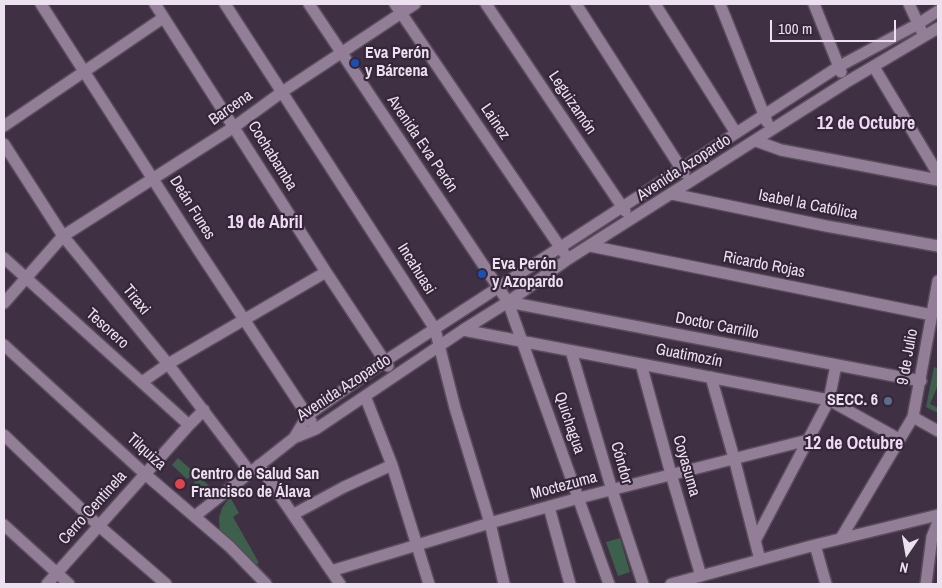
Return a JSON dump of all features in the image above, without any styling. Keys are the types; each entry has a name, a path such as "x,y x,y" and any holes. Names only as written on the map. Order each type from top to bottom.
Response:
{"street":[{"name":"Deán Funes","path":"41,4 83,72 154,178 197,248 246,319 316,429"},
{"name":"Cochabamba","path":"154,4 394,376"},
{"name":"Incahuasi","path":"225,4 435,329 438,346 490,523 504,584"},
{"name":"Avenida Eva Perón","path":"309,4 508,302"},
{"name":"Barcena","path":"4,303 63,236 234,127 341,53 398,8 415,4"},
{"name":"Leguizamón","path":"486,4 631,221"},
{"path":"576,4 690,183"},
{"path":"655,4 736,133"},
{"path":"720,4 771,131"},
{"path":"814,4 845,83"},
{"path":"909,4 924,36"},
{"name":"Lainez","path":"398,8 568,259"},
{"name":"Avenida Azopardo","path":"294,438 308,415 385,361 838,67 918,24 938,11"},
{"path":"4,126 163,18"},
{"name":"Avenida Azopardo","path":"294,438 316,429 438,346 508,302 568,259 631,221 845,83 938,28"},
{"path":"874,67 938,174"},
{"path":"756,141 781,150 938,180"},
{"name":"Tiraxi","path":"4,144 63,236 204,410 294,514 340,584"},
{"name":"Isabel la Católica","path":"672,194 826,226 938,246"},
{"name":"Ricardo Rojas","path":"590,246 932,315"},
{"name":"Tesorero","path":"4,258 189,425"},
{"path":"142,382 168,364 326,272"},
{"name":"9 de Julio","path":"841,538 913,417 938,282"},
{"name":"Quichagua","path":"508,302 609,584"},
{"name":"Doctor Carrillo","path":"508,302 920,381"},
{"path":"463,330 464,310"},
{"name":"Guatimozín","path":"463,330 829,400 900,439"},
{"name":"Tilquiza","path":"4,345 146,474 230,547 266,584"},
{"name":"Cóndor","path":"572,350 612,490 643,584"},
{"name":"Coyasuma","path":"641,364 701,576"},
{"path":"756,540 829,400 836,365"},
{"path":"711,377 760,560"},
{"path":"365,396 392,465 429,584"},
{"name":"Cerro Centinela","path":"47,584 204,410"},
{"path":"913,417 938,431"},
{"path":"4,435 99,526 166,584"},
{"path":"195,516 294,438"},
{"name":"Moctezuma","path":"332,571 579,498 808,440"},
{"path":"294,514 344,487 392,465"},
{"path":"549,507 570,584"},
{"path":"671,584 841,538 938,515"},
{"path":"926,584 932,537 938,522"},
{"path":"4,525 69,584"},
{"path":"815,545 826,584"}],"green space":[{"path":"934,367 938,369 938,385 930,404 938,408 938,413 926,407"},
{"path":"178,458 214,490 203,495 193,485 195,482 190,477 187,479 172,465"},
{"path":"230,497 239,513 233,517 259,563 250,567 220,534 219,518 222,508"},
{"path":"620,538 630,572 618,576 606,542"}],"place":[{"name":"Eva Perón y Bárcena","path":"355,63"},
{"name":"Eva Perón y Azopardo","path":"482,274"},
{"name":"SECC. 6","path":"888,401"},
{"name":"Centro de Salud San Francisco de Álava","path":"180,484"}],"district":[{"name":"12 de Octubre","path":"866,124"},
{"name":"19 de Abril","path":"265,223"},
{"name":"12 de Octubre","path":"854,444"}]}
